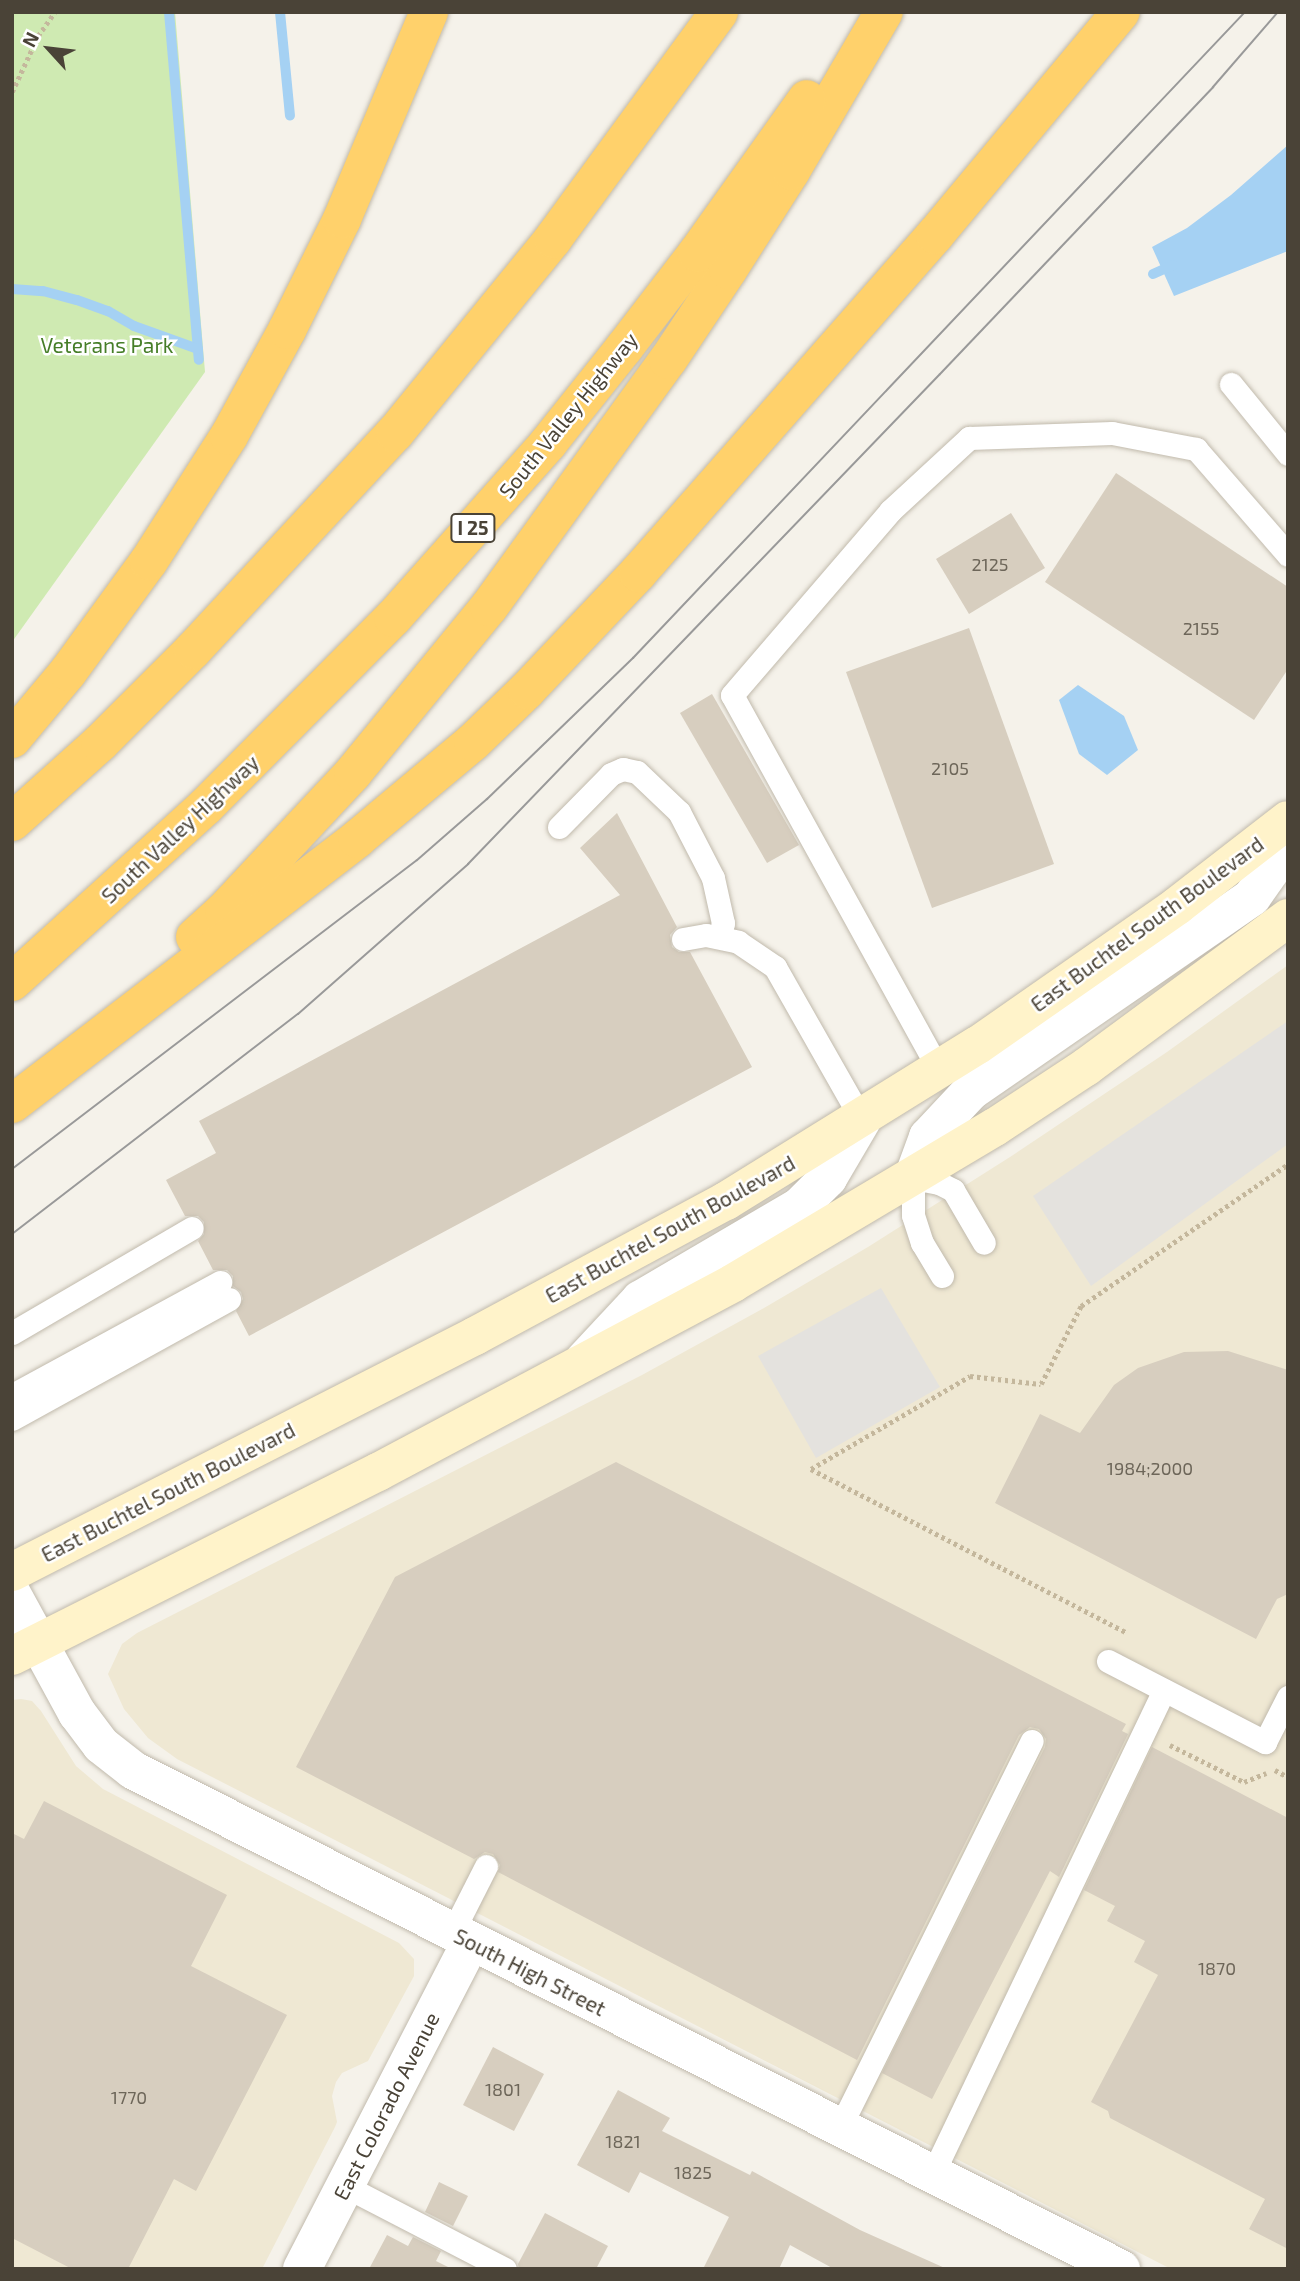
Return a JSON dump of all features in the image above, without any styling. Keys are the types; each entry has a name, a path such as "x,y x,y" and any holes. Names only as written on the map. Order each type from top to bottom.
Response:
{"highway":[{"path":"12,739 68,672 149,561 229,436 287,330 342,219 429,12"},
{"path":"12,822 100,743 193,650 395,433 561,229 719,12"},
{"name":"South Valley Highway","path":"12,982 83,921 244,769 393,618 485,515 549,442 697,253 770,152 863,12"},
{"path":"12,1098 224,911 353,773 421,694 489,607 668,360 791,172 884,12"},
{"path":"12,1104 358,839 433,777 527,690 647,562 935,234 1121,12"}],"main road":[{"name":"East Buchtel South Boulevard","path":"12,1572 570,1286 726,1200 862,1119 1073,981 1177,906 1288,820"},
{"path":"26,1650 573,1371 733,1283 913,1178 1086,1067 1288,918"}],"street":[{"path":"913,1178 928,1138 971,1091 1252,897 1288,846"},
{"path":"573,1371 640,1300 800,1206 828,1178 862,1119"},
{"name":"South High Street","path":"12,1594 26,1650 92,1736 133,1770 1121,2269"},
{"name":"East Colorado Avenue","path":"302,2269 345,2186 461,1938"}],"lane":[{"path":"1231,384 1288,454"},
{"path":"939,1070 732,695 890,512 969,438 1112,433 1195,449 1288,555"},
{"path":"559,827 611,774 623,769 637,772 679,812 708,867 723,923 720,936"},
{"path":"683,939 706,935 720,936 756,952 775,967 862,1119"},
{"path":"942,1276 922,1243 916,1224 913,1178 939,1183 953,1190 984,1242"},
{"path":"12,1334 192,1228"},
{"path":"12,1395 224,1290 12,1419"},
{"path":"1108,1661 1265,1742 1288,1697"},
{"path":"933,2173 1164,1690"},
{"path":"840,2127 1032,1741"},
{"path":"461,1938 486,1866"},
{"path":"345,2186 505,2269"}],"path":[{"path":"12,92 38,36 55,12"},
{"path":"1132,1635 811,1469 970,1376 1041,1384 1081,1306 1288,1164"},
{"path":"1163,1742 1244,1782 1275,1770 1288,1777"}],"shaded area":[{"path":"1288,965 1288,2269 1171,2269 177,1759 148,1738 124,1709 108,1674 122,1644 137,1633 642,1375 764,1308 868,1247 1010,1157 1167,1052"},
{"path":"1288,1021 1288,1144 1091,1286 1033,1196"},
{"path":"881,1288 940,1387 816,1458 758,1356"},
{"path":"12,1700 32,1701 76,1766 103,1789 399,1943 414,1959 414,1976 368,2061 342,2073 336,2082 332,2096 337,2122 262,2269 12,2269"}],"green space":[{"name":"Veterans Park","path":"12,12 175,12 205,372 12,642"}],"water":[{"path":"1288,145 1288,251 1174,296 1152,247 1187,228 1231,195"},
{"path":"1078,685 1124,716 1138,750 1107,775 1079,754 1059,700"}],"building":[{"path":"1116,473 1288,587 1288,669 1254,720 1045,582"},
{"path":"1011,513 1045,568 969,614 936,559"},
{"path":"969,628 1054,864 932,908 846,672"},
{"path":"712,694 799,845 767,863 680,713"},
{"path":"617,813 677,927 670,935 672,947 679,952 690,952 752,1067 249,1336 236,1311 243,1299 241,1292 233,1286 233,1276 227,1270 213,1270 198,1241 204,1234 204,1222 198,1216 185,1216 166,1180 216,1153 199,1121 620,895 580,848"},
{"path":"1228,1351 1288,1370 1288,1594 1277,1599 1256,1639 995,1503 1040,1414 1080,1433 1114,1385 1138,1368 1184,1352"},
{"path":"616,1462 1126,1724 1122,1731 1128,1734 1059,1877 1050,1871 932,2099 882,2073 1045,1747 1046,1739 1039,1729 1030,1727 1019,1735 857,2060 498,1872 500,1865 493,1854 485,1852 474,1859 296,1767 395,1577"},
{"path":"1152,1747 1288,1818 1288,2249 1249,2229 1265,2199 1110,2118 1108,2111 1091,2102 1158,1975 1134,1962 1145,1941 1107,1921 1115,1906 1084,1890"},
{"path":"44,1801 227,1895 191,1966 287,2015 196,2191 174,2179 128,2269 72,2269 12,2238 12,1833 24,1839"},
{"path":"493,2047 544,2074 514,2131 463,2105"},
{"path":"618,2090 670,2118 662,2131 750,2175 752,2171 860,2230 947,2269 834,2269 790,2245 779,2269 703,2269 729,2217 640,2172 629,2193 577,2165"},
{"path":"439,2182 468,2196 453,2226 425,2212"},
{"path":"545,2213 608,2246 596,2269 519,2269 518,2264"},
{"path":"387,2235 408,2246 413,2237 441,2251 436,2261 452,2269 369,2269"}],"waterway":[{"path":"169,12 199,360"},
{"path":"280,12 290,116"},
{"path":"1153,274 1173,265"},
{"path":"12,289 43,291 77,300 108,311 134,326 198,349"}],"tram line":[{"path":"12,1169 417,860 487,799 633,658 1245,12"},
{"path":"12,1234 298,1014 468,864 1213,87 1278,12"}]}
